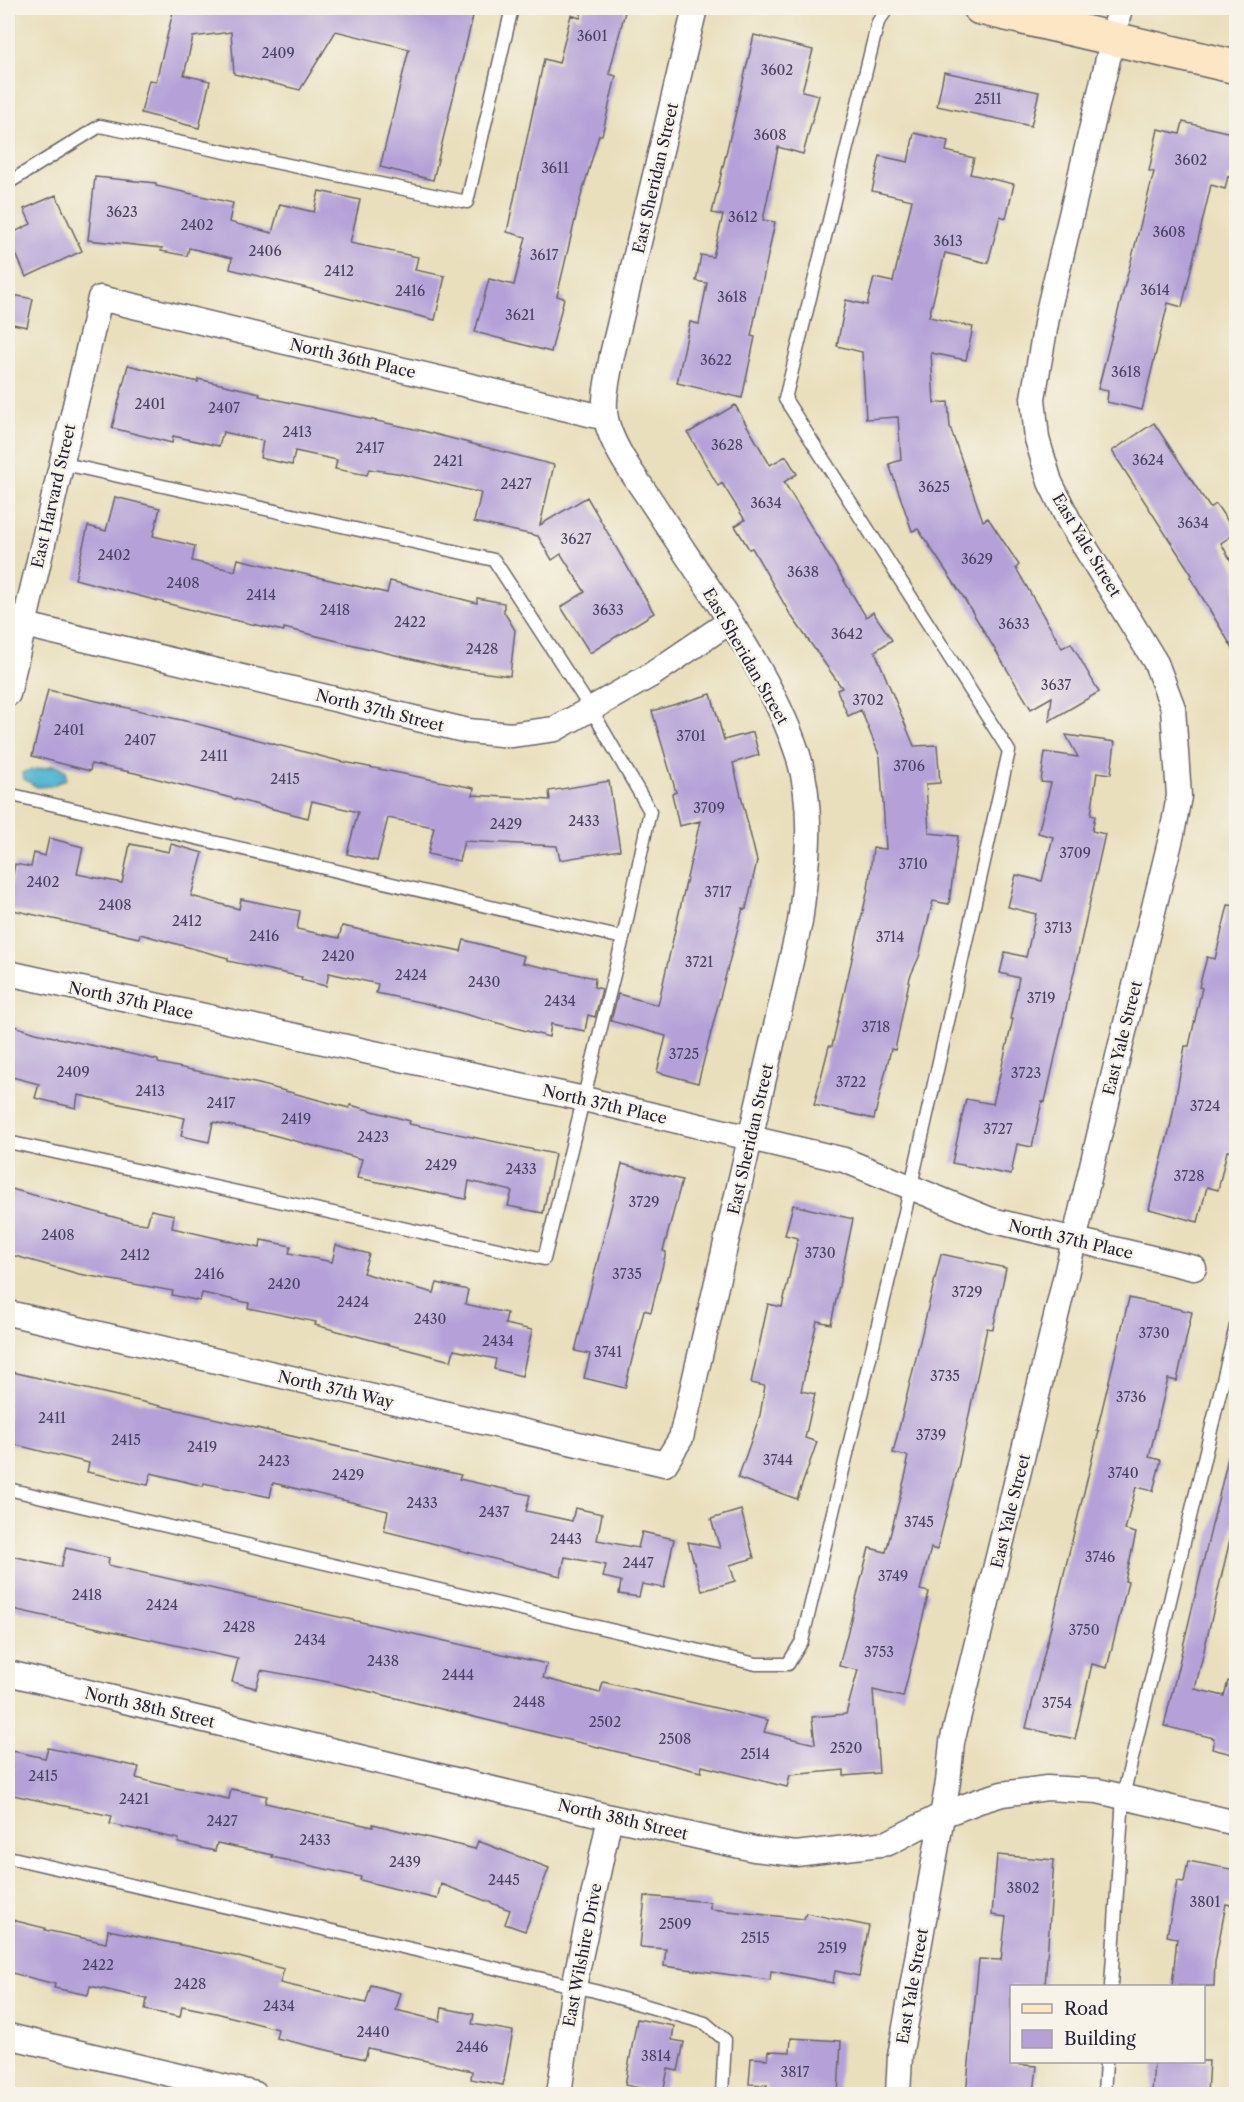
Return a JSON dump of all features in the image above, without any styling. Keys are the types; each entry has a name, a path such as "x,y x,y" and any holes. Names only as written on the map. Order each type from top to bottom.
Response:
{"main road":[{"path":"980,8 1117,23 1236,67"}],"street":[{"name":"East Sheridan Street","path":"665,1464 681,1438 800,922 808,858 808,811 799,758 785,718 729,622 623,456 606,418 607,387 612,355 695,8"},
{"name":"East Yale Street","path":"898,2094 900,2056 942,1815 952,1742 1020,1475 1074,1239 1172,834 1179,796 1173,708 1156,663 1069,521 1050,482 1037,439 1033,398 1048,312 1117,23"},
{"name":"North 36th Place","path":"100,298 606,418"},
{"name":"East Harvard Street","path":"8,694 16,622 60,463 100,298"},
{"name":"North 37th Street","path":"16,622 468,731 512,735 555,729 651,675 729,622"},
{"name":"North 37th Place","path":"8,973 584,1099 844,1160 991,1220 1194,1268"},
{"name":"North 37th Way","path":"8,1313 665,1464"},
{"name":"North 38th Street","path":"8,1672 610,1817 754,1849 796,1854 888,1844 942,1815 1002,1794 1047,1788 1098,1791 1236,1823"},
{"name":"East Wilshire Drive","path":"560,2094 574,1986 610,1817"},
{"path":"8,2036 255,2094"}],"lane":[{"path":"8,183 100,126 467,202 512,8"},
{"path":"8,1489 756,1664 788,1664 802,1641 911,1187 1009,751 785,399 878,22 888,8"},
{"path":"8,1142 544,1259 623,938 650,812 591,709 494,560 60,463"},
{"path":"8,794 623,938"},
{"path":"1111,1985 1124,1796 1236,1326"},
{"path":"8,1857 574,1986 705,2023 725,2040 722,2094"},
{"path":"1104,2094 1106,2063"}],"water":[{"path":"53,765 66,771 66,779 51,786 37,787 24,779 22,773"}],"building":[{"path":"174,8 475,8 433,180 380,167 409,49 336,31 300,90 234,74 231,32 193,37 184,75 210,81 199,128 141,113 149,80 156,81"},
{"path":"583,8 626,8 609,74 616,76 602,135 599,135 579,203 557,296 564,298 551,352 475,332 489,279 514,285 526,237 507,232 544,59 559,63 571,15 580,18"},
{"path":"754,35 813,50 802,91 819,95 803,154 778,147 763,220 775,222 751,336 755,337 742,398 677,383 690,322 699,324 707,283 696,281 701,255 713,257 723,215 712,213"},
{"path":"944,72 1039,92 1031,126 937,106"},
{"path":"1183,122 1236,134 1236,179 1228,176 1225,189 1211,185 1182,307 1168,303 1142,410 1107,402 1108,391 1098,389 1154,172 1149,171 1158,129 1180,134"},
{"path":"914,133 948,141 946,151 974,158 970,174 1014,184 1006,218 1000,216 988,263 945,253 929,317 973,327 966,360 931,353 934,403 948,402 950,427 983,521 988,518 1019,565 1016,568 1062,648 1071,643 1099,692 1049,721 1052,697 1031,709 962,595 918,529 912,531 889,464 901,460 898,417 866,419 862,352 837,346 846,300 867,305 874,278 893,282 912,200 872,191 880,156 908,162"},
{"path":"95,177 156,183 156,186 233,203 229,222 272,233 280,204 314,212 319,191 360,200 350,243 418,257 415,270 445,276 435,320 230,269 232,258 189,248 187,256 161,251 162,248 88,240"},
{"path":"56,195 82,251 26,277 8,235 31,224 24,209"},
{"path":"8,294 33,299 27,327 8,323"},
{"path":"128,365 419,430 554,465 540,525 587,497 654,613 590,653 561,607 585,592 561,554 552,560 538,536 474,522 481,493 397,473 369,469 367,475 335,469 337,460 295,451 292,465 260,458 263,441 223,432 219,446 173,436 172,443 112,428"},
{"path":"735,405 770,465 786,456 797,474 784,482 866,617 873,612 892,640 875,651 914,746 937,745 940,783 926,784 929,833 958,836 949,904 933,901 919,957 910,977 895,1050 891,1049 874,1119 814,1105 829,1046 832,1046 868,889 873,848 886,849 880,757 861,710 848,716 837,690 842,688 790,614 752,548 749,549 735,526 745,520 722,483 718,486 688,433"},
{"path":"1154,423 1210,508 1216,504 1236,533 1221,543 1236,570 1236,654 1190,577 1192,575 1112,451"},
{"path":"115,497 160,508 153,536 195,546 192,561 235,571 238,559 387,593 390,581 477,603 477,598 504,603 504,612 515,630 510,676 449,668 284,628 284,631 211,615 75,579 88,526 106,531"},
{"path":"48,690 190,722 339,761 474,788 473,795 550,800 549,791 609,781 620,850 560,860 557,846 464,841 459,861 428,854 434,827 388,818 377,861 347,854 358,812 312,801 308,818 135,773 91,764 90,771 32,756"},
{"path":"711,694 724,740 753,732 759,755 733,763 757,861 698,1083 657,1072 666,1036 611,1021 618,994 658,1005 700,821 679,826 672,794 676,792 652,711"},
{"path":"1066,735 1115,742 1111,774 1097,772 1091,815 1095,816 1092,831 1105,834 1045,1102 1042,1101 1032,1147 1017,1144 1011,1175 952,1163 966,1099 993,1104 1013,1019 1010,1019 1019,978 1000,973 1005,952 1026,957 1036,914 1008,907 1016,875 1042,881 1053,837 1038,833 1051,783 1041,782 1045,752 1078,757"},
{"path":"49,838 83,847 77,874 122,883 130,844 169,852 171,844 203,853 191,896 239,909 241,899 300,911 297,929 339,938 342,926 461,951 464,940 524,956 522,963 595,978 594,987 602,989 595,1017 588,1015 585,1031 551,1024 549,1037 424,1003 376,993 378,984 329,973 326,986 301,980 302,977 228,961 228,958 140,934 139,938 8,909 8,897 15,864 31,867 34,853 45,856"},
{"path":"1228,905 1236,906 1236,1153 1227,1151 1218,1190 1207,1187 1198,1222 1149,1209 1171,1123 1185,1046 1189,1046 1202,988 1199,987 1207,957 1215,959"},
{"path":"8,1024 36,1033 158,1060 158,1063 259,1084 349,1108 350,1105 410,1121 409,1124 555,1154 543,1213 508,1206 512,1191 469,1181 466,1199 357,1178 362,1159 262,1132 213,1122 209,1142 181,1136 185,1118 78,1095 76,1108 35,1098 39,1084 8,1076"},
{"path":"622,1164 682,1180 663,1251 666,1252 651,1312 644,1310 625,1388 584,1378 590,1354 575,1351"},
{"path":"8,1188 132,1222 147,1224 151,1210 174,1215 172,1228 260,1248 261,1240 291,1246 289,1253 332,1262 336,1245 369,1254 363,1273 434,1293 437,1283 468,1290 465,1304 507,1313 505,1324 532,1330 522,1376 494,1369 496,1359 454,1350 451,1361 315,1325 316,1322 248,1308 249,1303 202,1293 200,1301 172,1295 173,1291 79,1274 8,1254"},
{"path":"793,1205 853,1219 831,1324 817,1321 801,1391 815,1394 805,1438 817,1442 797,1499 738,1478 760,1415 765,1386 751,1383 768,1304 782,1307 798,1238 785,1235"},
{"path":"941,1254 1006,1268 993,1329 987,1328 958,1468 937,1550 931,1548 920,1590 929,1592 903,1697 873,1690 879,1773 844,1776 844,1770 790,1775 787,1787 702,1766 701,1772 334,1683 261,1670 256,1688 232,1682 238,1659 8,1608 8,1555 61,1567 66,1548 109,1558 108,1565 547,1664 543,1678 600,1693 603,1682 768,1720 764,1732 815,1744 812,1717 846,1714 858,1670 839,1666 869,1548 886,1552 908,1465 906,1465 908,1456 893,1453"},
{"path":"1129,1298 1192,1312 1177,1381 1168,1379 1149,1457 1161,1460 1153,1491 1136,1487 1125,1530 1136,1533 1125,1581 1128,1582 1107,1668 1092,1664 1075,1739 1026,1728 1099,1431 1097,1430"},
{"path":"8,1371 461,1475 459,1479 530,1495 526,1511 572,1521 575,1508 602,1514 597,1540 638,1548 642,1532 674,1539 664,1588 642,1584 639,1597 619,1594 621,1581 603,1577 606,1565 565,1557 561,1576 384,1531 388,1511 273,1483 270,1497 204,1483 203,1486 151,1473 148,1485 87,1472 89,1463 8,1443"},
{"path":"1228,1458 1236,1459 1236,1514 1195,1689 1224,1696 1228,1681 1236,1682 1236,1755 1212,1749 1214,1738 1164,1726"},
{"path":"741,1510 754,1558 730,1565 735,1581 702,1591 688,1542 720,1548 711,1519"},
{"path":"48,1748 139,1767 136,1778 176,1788 229,1799 231,1789 267,1796 265,1803 373,1827 373,1824 475,1849 478,1841 549,1868 525,1931 505,1924 510,1910 441,1884 437,1899 360,1880 361,1877 272,1857 273,1855 217,1843 215,1851 178,1843 179,1839 110,1824 112,1816 8,1794 8,1750 45,1758"},
{"path":"997,1855 1054,1860 1045,1985 1010,1985 1010,2063 1037,2066 1034,2094 966,2094 979,1959 1001,1960 1006,1917 992,1915"},
{"path":"1188,1861 1236,1870 1236,1906 1226,1904 1215,1962 1214,1986 1172,1985 1177,1938 1167,1936 1177,1881 1184,1882"},
{"path":"645,1896 710,1902 710,1909 804,1919 806,1913 869,1926 859,1976 835,1971 833,1983 771,1971 770,1980 664,1966 666,1949 640,1947"},
{"path":"8,1919 45,1928 45,1930 106,1943 108,1930 235,1956 284,1969 280,1983 366,2003 371,1985 401,1993 396,2010 440,2021 442,2008 474,2014 472,2024 513,2031 503,2085 471,2079 472,2071 368,2048 365,2059 276,2038 278,2029 216,2013 182,2006 180,2017 145,2010 147,1999 90,1986 88,1995 54,1988 55,1984 8,1972"},
{"path":"637,2019 674,2026 672,2040 684,2042 678,2071 668,2069 663,2093 625,2085"},
{"path":"791,2038 841,2041 838,2094 767,2094 767,2085 749,2084 751,2058 768,2059 769,2051 790,2052"},
{"path":"1209,2061 1207,2094 1152,2094 1154,2063 1205,2063"}]}
